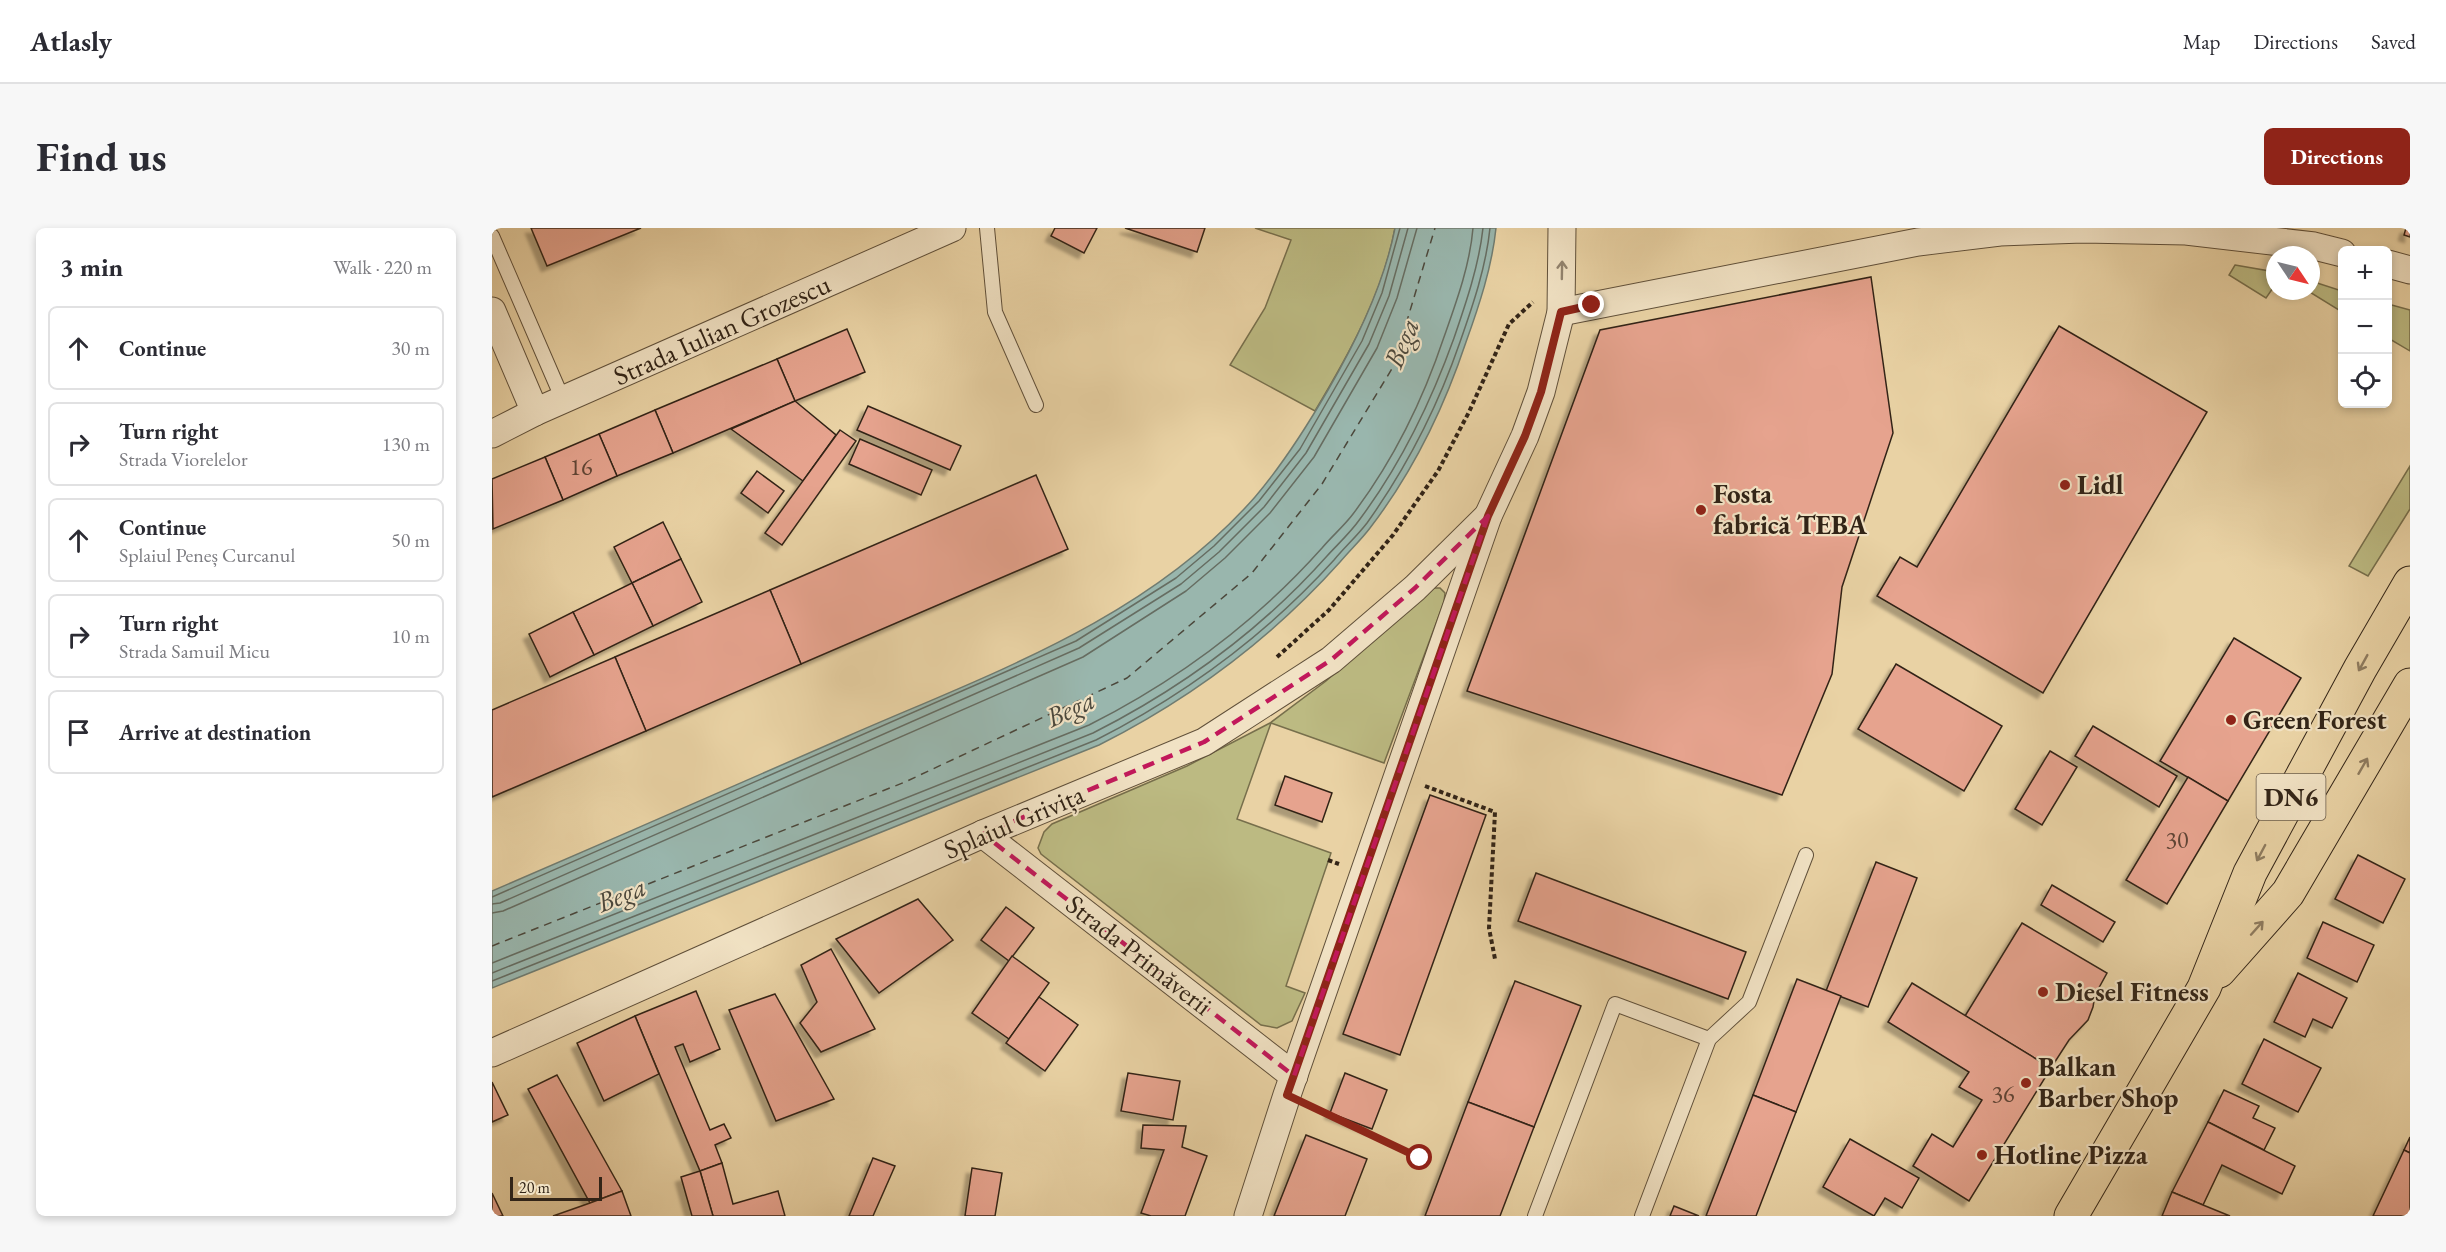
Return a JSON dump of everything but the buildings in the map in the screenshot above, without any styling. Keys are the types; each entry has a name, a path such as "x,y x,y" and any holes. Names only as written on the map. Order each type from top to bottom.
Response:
{"main road":[{"name":"DN6","path":"2071,1216 2204,988 2250,873 2360,669 2410,583"},
{"name":"DN6","path":"2204,988 2288,893 2410,685"}],"street":[{"name":"Strada Iulian Grozescu","path":"492,434 535,412 952,228"},
{"path":"1248,1216 1290,1086 1488,516 1525,436 1541,392 1546,306 1562,228"},
{"path":"1546,306 1918,242 2000,232 2083,229 2186,231 2314,246 2338,252"},
{"path":"2392,265 2410,270"},
{"path":"492,311 535,412"},
{"name":"Splaiul Grivița","path":"492,1053 983,834 1204,742 1331,660 1415,588 1488,516"},
{"name":"Strada Primăverii","path":"983,834 1290,1086"}],"lane":[{"path":"987,228 995,312 1036,405"},
{"path":"492,236 563,400"},
{"path":"1642,1216 1708,1039 1749,1002 1806,855"},
{"path":"1535,1216 1615,1004 1708,1039"}],"path":[{"path":"1276,658 1329,610 1393,535 1438,471 1469,412 1509,324 1546,306"},
{"path":"1425,786 1495,812 1489,928 1495,959"},
{"path":"1290,1086 1420,1158"}],"highlighted area":[{"path":"1488,516 1471,568 1294,1076 983,834 1204,742 1331,660 1415,588"}],"shaded area":[{"path":"1255,228 1395,228 1382,276 1363,323 1315,411 1230,365 1265,308 1291,240"},
{"path":"2235,265 2266,270 2266,298 2229,275"},
{"path":"2320,284 2338,290 2338,310 2320,298"},
{"path":"2392,305 2410,310 2410,351 2392,340"},
{"path":"2410,466 2410,509 2368,576 2349,566"},
{"path":"1432,588 1440,588 1445,593 1444,602 1384,763 1271,723 1237,819 1331,853 1286,986 1305,993 1292,1021 1277,1028 1261,1025 1041,854 1038,848 1044,832 1052,824 1187,766 1270,723 1326,681"}],"water":[{"name":"Bega","path":"1395,228 1496,228 1488,272 1476,314 1448,391 1426,439 1386,507 1363,537 1314,590 1257,642 1165,708 1099,745 492,988 492,891 1012,665 1117,610 1167,577 1213,540 1255,497 1275,472 1303,432 1328,390 1349,352 1377,291"}],"ferry route":[{"path":"492,946 905,782 1127,678 1252,573 1322,484 1393,367 1435,228"}],"place":[{"name":"Lidl","path":"2065,485"},
{"name":"Fosta fabrică TEBA","path":"1701,510"},
{"name":"Green Forest","path":"2231,720"},
{"name":"Diesel Fitness","path":"2043,992"},
{"name":"Balkan Barber Shop","path":"2026,1083"},
{"name":"Hotline Pizza","path":"1982,1155"}],"route":[{"path":"1420,1158 1287,1095 1488,516 1525,436 1541,392 1561,312 1592,305"}]}
